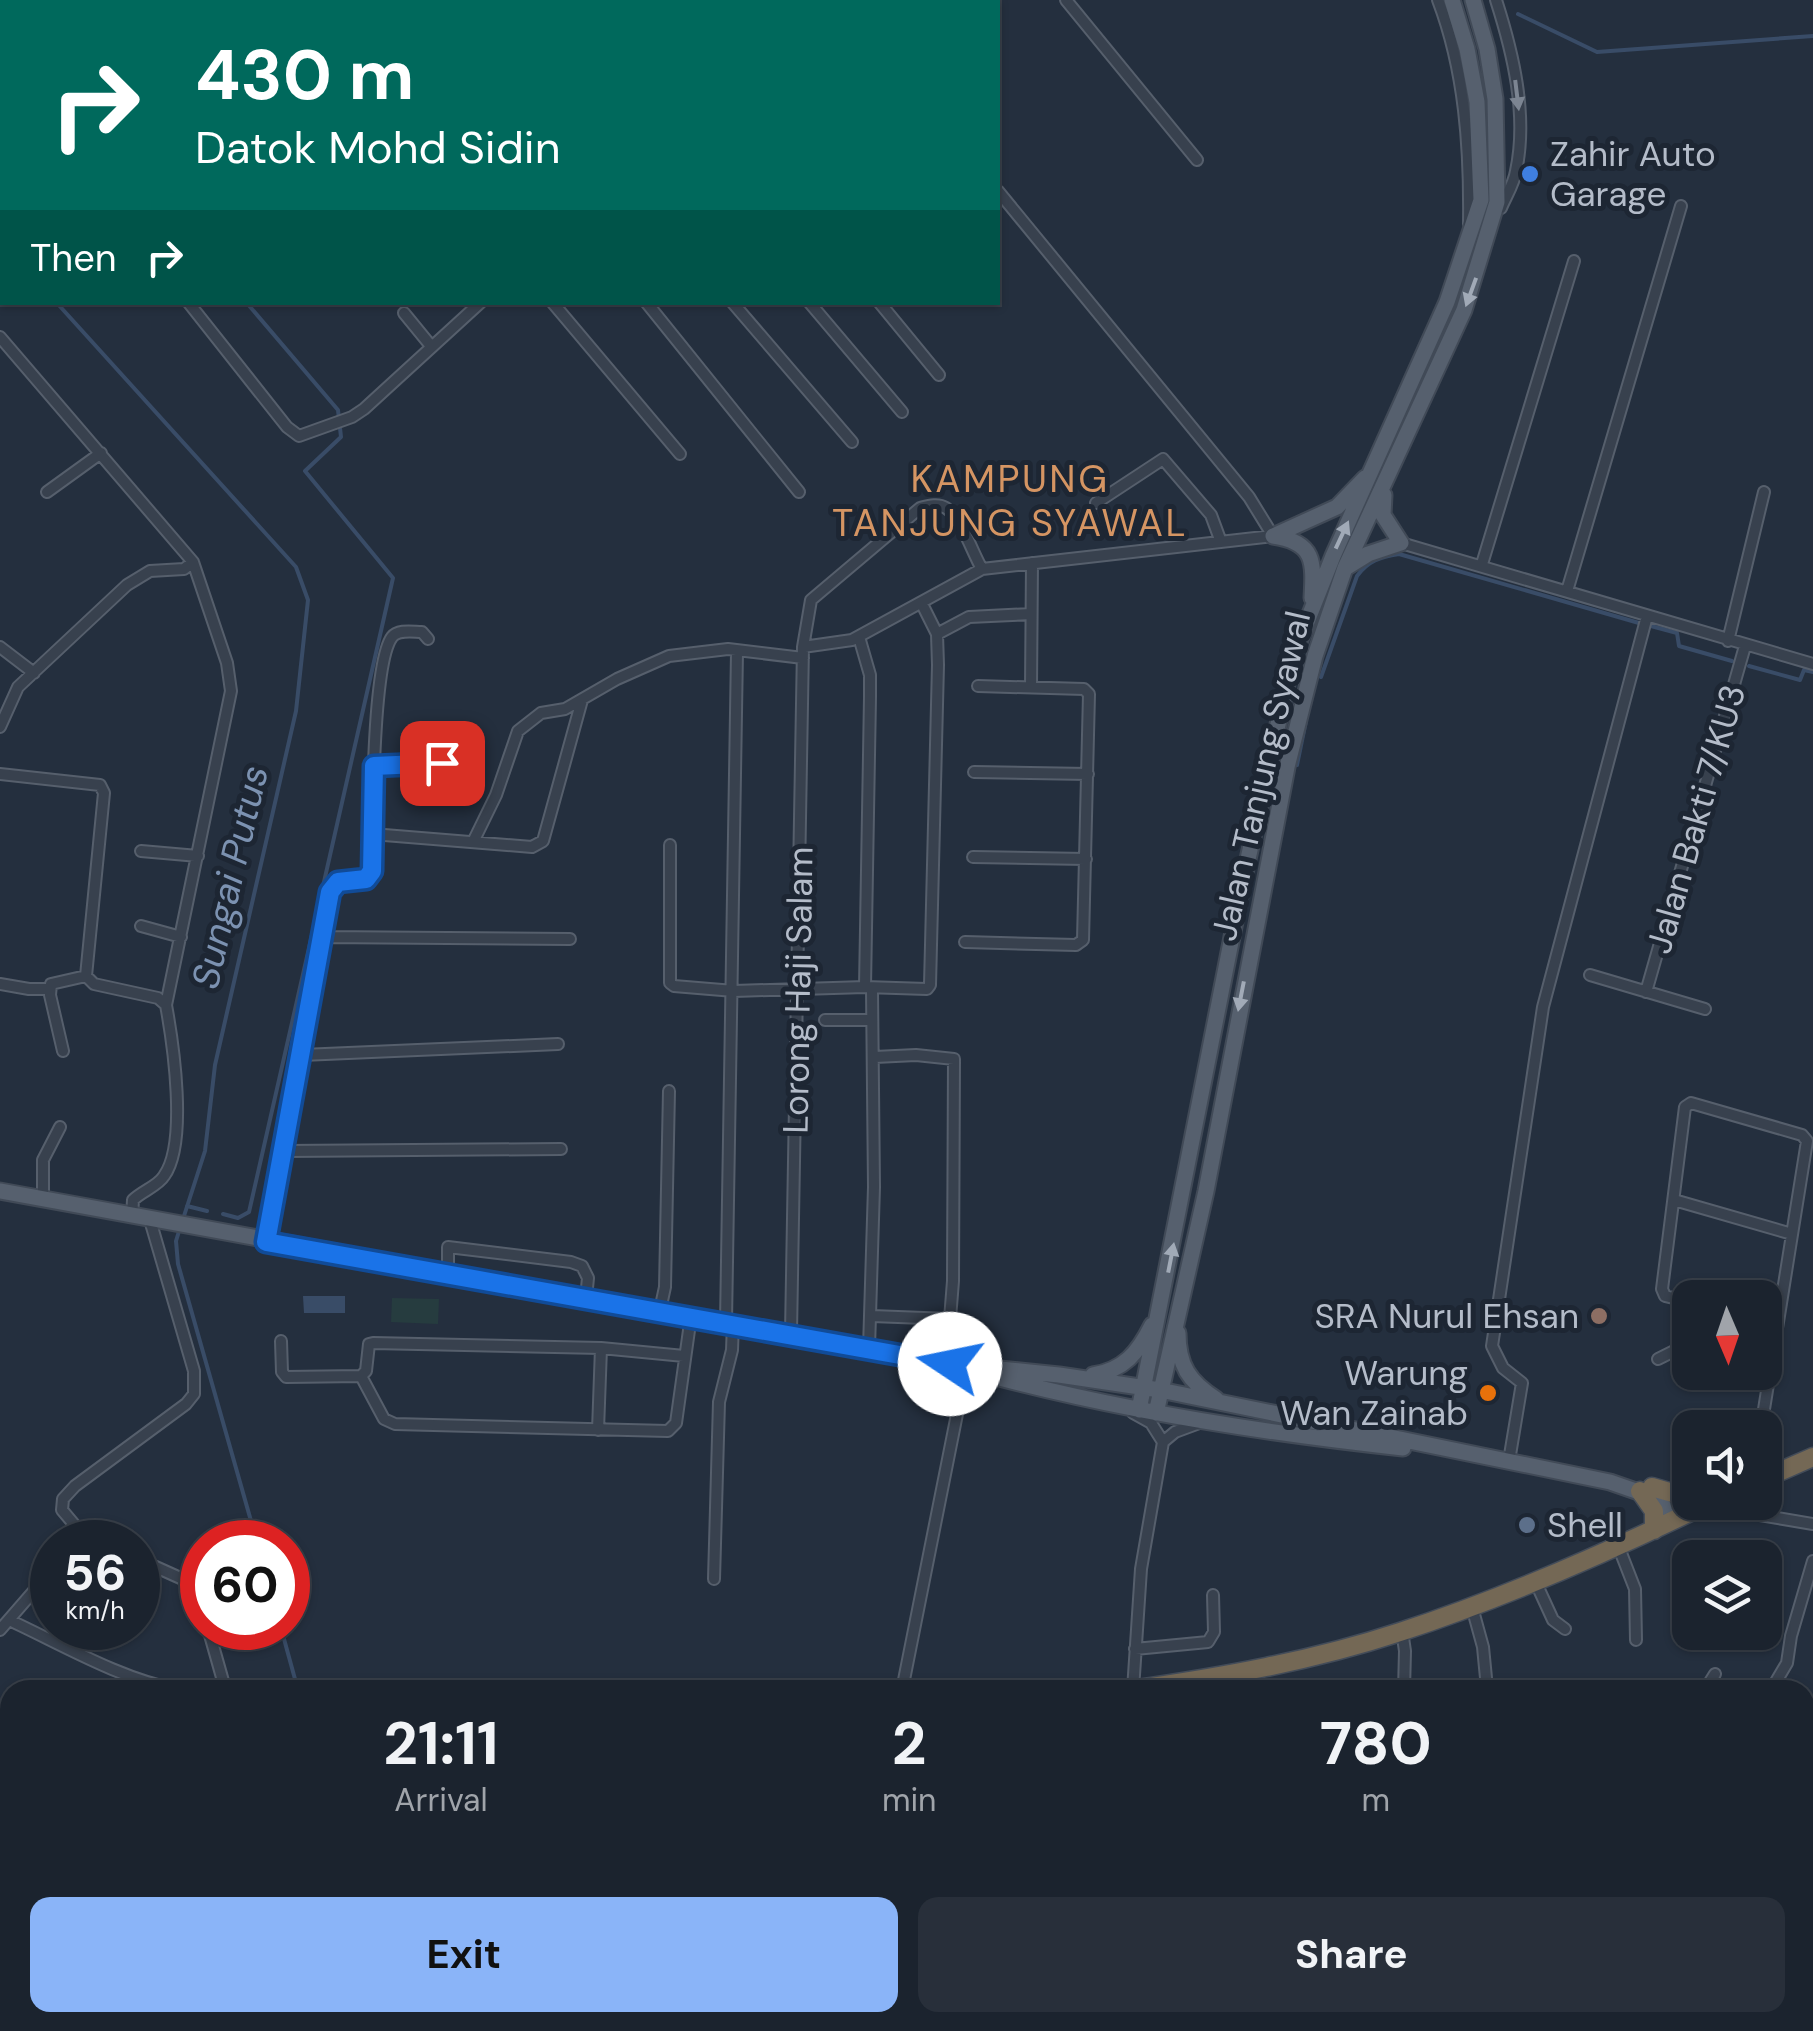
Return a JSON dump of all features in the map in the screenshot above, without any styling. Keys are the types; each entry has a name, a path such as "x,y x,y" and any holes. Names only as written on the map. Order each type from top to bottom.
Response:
{"highway":[{"path":"1782,1471 1813,1457"},
{"path":"1646,1489 1672,1504"},
{"path":"1646,1489 1654,1511 1654,1530"},
{"path":"1186,1680 1304,1658 1402,1632 1536,1583 1619,1548 1672,1518"}],"main road":[{"name":"Jalan Tanjung Syawal","path":"1147,1411 1178,1309 1206,1192 1287,767 1315,656 1345,568 1464,310 1496,202 1467,49 1452,0"},
{"name":"Jalan Tanjung Syawal","path":"1152,1389 1159,1310 1272,741 1294,657 1332,556 1447,302 1481,200 1489,162 1494,99 1487,50 1473,0"},
{"path":"1273,536 1337,507 1372,472"},
{"path":"1345,568 1368,554 1401,543 1384,515 1384,486"},
{"path":"1273,536 1301,544 1311,556 1312,612"},
{"path":"0,1192 869,1348 1204,1422 1501,1460"},
{"path":"1178,1309 1182,1365 1193,1383 1226,1406"},
{"path":"1059,1375 1112,1372 1130,1360 1159,1310"},
{"path":"958,1366 1152,1389 1646,1489"}],"street":[{"path":"1066,0 1197,160"},
{"path":"1438,0 1458,66 1468,161 1470,240"},
{"path":"1488,236 1516,175 1520,141 1512,60 1496,0"},
{"path":"474,840 496,795 518,731 541,713 565,709 630,672 669,656 712,650 803,653 858,637 982,569 1273,536 1249,496 1000,193"},
{"path":"1568,591 1681,206"},
{"path":"1482,564 1574,261"},
{"path":"190,305 299,436 352,417 478,305"},
{"path":"555,305 680,454"},
{"path":"648,305 799,492"},
{"path":"735,305 852,442"},
{"path":"811,305 902,412"},
{"path":"881,305 939,375"},
{"path":"404,313 431,346"},
{"path":"0,338 193,562 227,664 231,691 166,1004 174,1046 175,1142 163,1180 134,1200 132,1217"},
{"path":"47,492 101,453"},
{"path":"1096,503 1163,460 1211,515 1222,542"},
{"path":"1728,641 1764,492"},
{"name":"Lorong Haji Salam","path":"791,1334 803,653 811,600 920,508 934,505 945,507 955,519 982,569"},
{"path":"1401,543 1813,664"},
{"path":"0,727 14,694 127,585 150,572 184,569 193,562"},
{"path":"1031,687 1032,563"},
{"path":"670,845 670,983 680,988 734,991 922,990 930,985 936,634 922,604"},
{"path":"936,634 969,617 1031,614"},
{"path":"1501,1460 1522,1383 1504,1368 1492,1346 1543,1007 1647,616"},
{"path":"266,1242 330,892 334,886 371,876 374,766 384,662 392,636 398,632 422,632 428,639"},
{"path":"858,637 870,675 869,988 875,1057 869,1348"},
{"name":"Jalan Bakti 7/KU3","path":"1646,992 1745,646"},
{"path":"0,647 34,673"},
{"path":"714,1579 719,1402 732,1350 737,652"},
{"path":"965,942 1081,944 1086,859 1088,690 978,686"},
{"path":"372,834 532,847 543,841 582,700"},
{"path":"374,766 442,763 445,777"},
{"path":"974,772 1088,774"},
{"path":"0,774 93,783 100,785 104,793 86,976"},
{"path":"141,852 198,856"},
{"path":"973,857 1086,859"},
{"path":"141,926 180,937"},
{"path":"323,936 570,939"},
{"path":"1590,975 1705,1009"},
{"path":"63,1051 50,989 54,982 86,976"},
{"path":"86,976 94,984 158,998 166,1004"},
{"path":"0,984 50,989"},
{"path":"825,1020 872,1020"},
{"path":"302,1055 558,1044"},
{"path":"875,1057 949,1056 954,1058 955,1065 950,1319 958,1366 904,1680"},
{"path":"660,1310 665,1287 669,1091"},
{"path":"1672,1298 1665,1296 1662,1289 1685,1106 1691,1103 1802,1135 1807,1140 1781,1280"},
{"path":"43,1200 42,1160 60,1127"},
{"path":"285,1151 560,1149"},
{"path":"1674,1200 1792,1234"},
{"path":"68,1520 62,1510 63,1500 75,1486 186,1404 194,1394 194,1371 150,1220"},
{"path":"448,1274 448,1247 571,1262 582,1266 588,1278 586,1298"},
{"path":"361,1376 384,1419 395,1424 668,1431 674,1428 691,1316"},
{"path":"872,1316 950,1319"},
{"path":"281,1341 282,1372 286,1377 361,1376 366,1370 369,1344 373,1343 600,1348 684,1356"},
{"path":"598,1430 600,1348"},
{"path":"1658,1359 1672,1352"},
{"path":"1098,1401 1143,1417 1163,1442 1141,1570 1133,1680"},
{"path":"1163,1442 1175,1432 1204,1422"},
{"path":"1782,1519 1813,1524"},
{"path":"1619,1548 1635,1590 1636,1640"},
{"path":"1777,1680 1788,1663 1791,1636 1813,1561"},
{"path":"1536,1583 1553,1620 1565,1629"},
{"path":"1135,1649 1208,1642 1214,1632 1213,1594"},
{"path":"0,1630 30,1596"},
{"path":"1472,1607 1483,1647 1486,1678"},
{"path":"9,1620 145,1680"},
{"path":"1402,1632 1404,1680"},
{"path":"214,1650 222,1680"},
{"path":"1711,1680 1715,1674"}],"green space":[{"path":"392,1298 439,1299 438,1324 391,1322"}],"water":[{"path":"303,1296 345,1296 345,1313 304,1313"}],"waterway":[{"path":"1518,14 1597,52 1813,36"},
{"name":"Sungai Putus","path":"59,305 296,567 308,600 296,711 215,1065 205,1151 183,1219"},
{"path":"223,1214 238,1218 249,1212 393,578 305,471 341,437 338,410 249,305"},
{"path":"1321,677 1357,576 1375,560 1399,554 1639,623"},
{"path":"1651,626 1677,633 1679,646 1732,661"},
{"path":"1749,666 1800,680 1804,670 1813,672"},
{"path":"1297,765 1306,721"},
{"path":"187,1206 207,1211"},
{"name":"Sungai Putus","path":"180,1228 176,1241 178,1264 251,1520"},
{"name":"Sungai Putus","path":"287,1650 295,1680"}],"place":[{"name":"Zahir Auto Garage","path":"1530,174"},
{"name":"SRA Nurul Ehsan","path":"1599,1316"},
{"name":"Warung Wan Zainab","path":"1488,1393"},
{"name":"Shell","path":"1527,1525"}],"district":[{"name":"KAMPUNG TANJUNG SYAWAL","path":"1010,501"}],"route":[{"path":"442,763 374,766 371,876 338,882 330,892 266,1242 950,1364"}]}
